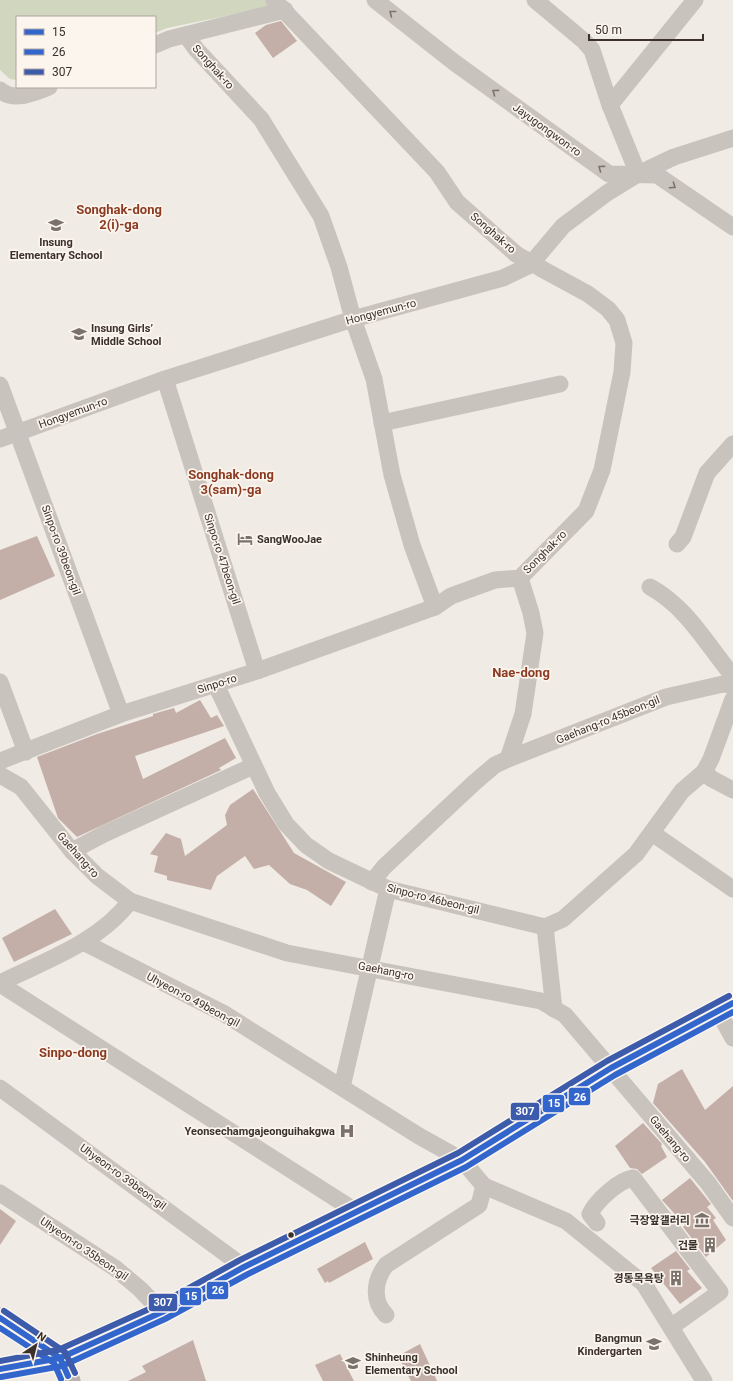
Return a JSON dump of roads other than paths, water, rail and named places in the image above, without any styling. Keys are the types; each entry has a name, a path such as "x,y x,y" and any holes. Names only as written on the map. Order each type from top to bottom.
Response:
{"main road":[{"path":"0,1318 60,1358 70,1381"}],"street":[{"name":"Jayugongwon-ro","path":"374,0 455,63 609,174 657,175 733,227"},
{"path":"535,0 584,40 592,50 610,105 638,174"},
{"path":"610,105 695,0"},
{"path":"156,45 280,5"},
{"name":"Songhak-ro","path":"186,35 196,49 261,119 321,216 339,266 353,319 374,380 392,475 412,545 435,607 451,596 495,580 520,578 586,511 595,491 602,470 622,372 624,343 616,320 608,309 588,294 516,254 457,202 436,172 280,5"},
{"path":"0,90 18,96 31,94 46,88"},
{"name":"Hongyemun-ro","path":"0,439 165,379 353,319 503,278 530,265 563,226 607,193 638,174 674,156 733,138"},
{"name":"Sinpo-ro 47beon-gil","path":"165,379 258,671"},
{"path":"382,423 560,384"},
{"name":"Sinpo-ro 39beon-gil","path":"0,385 121,714"},
{"path":"677,544 683,537 707,473 733,444"},
{"path":"508,759 523,714 535,633 532,613 520,578"},
{"path":"650,587 664,594 688,620 733,676"},
{"name":"Sinpo-ro","path":"0,761 121,714 258,671 435,607"},
{"path":"0,682 26,752"},
{"name":"Gaehang-ro 45beon-gil","path":"372,882 384,867 495,765 666,697 723,684 733,685"},
{"name":"Sinpo-ro 46beon-gil","path":"216,685 252,766 286,824 306,845 329,861 388,889 545,927"},
{"path":"554,1008 545,927 563,919 636,854 682,792 704,772 711,759 733,699"},
{"path":"72,851 104,834 252,766"},
{"path":"704,772 712,779 733,790"},
{"name":"Gaehang-ro","path":"0,775 21,787 72,851 97,876 130,901 287,953 541,1001 554,1008 565,1015 611,1068 708,1183 733,1218"},
{"path":"652,833 733,889"},
{"path":"342,1087 388,889"},
{"path":"0,984 83,942 121,914 130,901"},
{"name":"Uhyeon-ro 49beon-gil","path":"83,942 223,1013 418,1136 462,1160"},
{"path":"0,984 357,1212"},
{"path":"0,1369 60,1358 162,1312 244,1267 462,1160 611,1068 733,1003"},
{"path":"718,1011 733,1038"},
{"name":"Uhyeon-ro 39beon-gil","path":"0,1088 244,1267"},
{"path":"462,1160 484,1186 566,1221 644,1284 704,1381"},
{"path":"597,1223 590,1214 593,1207 618,1184 633,1178 720,1292 671,1327"},
{"path":"386,1315 380,1309 377,1301 377,1285 386,1265 479,1205 484,1186"},
{"name":"Uhyeon-ro 35beon-gil","path":"0,1193 115,1268 140,1289 162,1312"}],"place":[{"name":"Insung Elementary School","path":"56,225"},
{"name":"Insung Girls’ Middle School","path":"79,334"},
{"name":"SangWooJae","path":"245,539"},
{"name":"Yeonsechamgajeonguihakgwa","path":"347,1131"},
{"name":"극장앞갤러리","path":"702,1220"},
{"name":"건물","path":"710,1245"},
{"name":"경동목욕탕","path":"676,1278"},
{"name":"Bangmun Kindergarten","path":"654,1344"},
{"name":"Shinheung Elementary School","path":"353,1363"}],"district":[{"name":"Songhak-dong 2(i)-ga","path":"119,216"},
{"name":"Songhak-dong 3(sam)-ga","path":"231,482"},
{"name":"Nae-dong","path":"521,672"},
{"name":"Sinpo-dong","path":"73,1052"}]}
